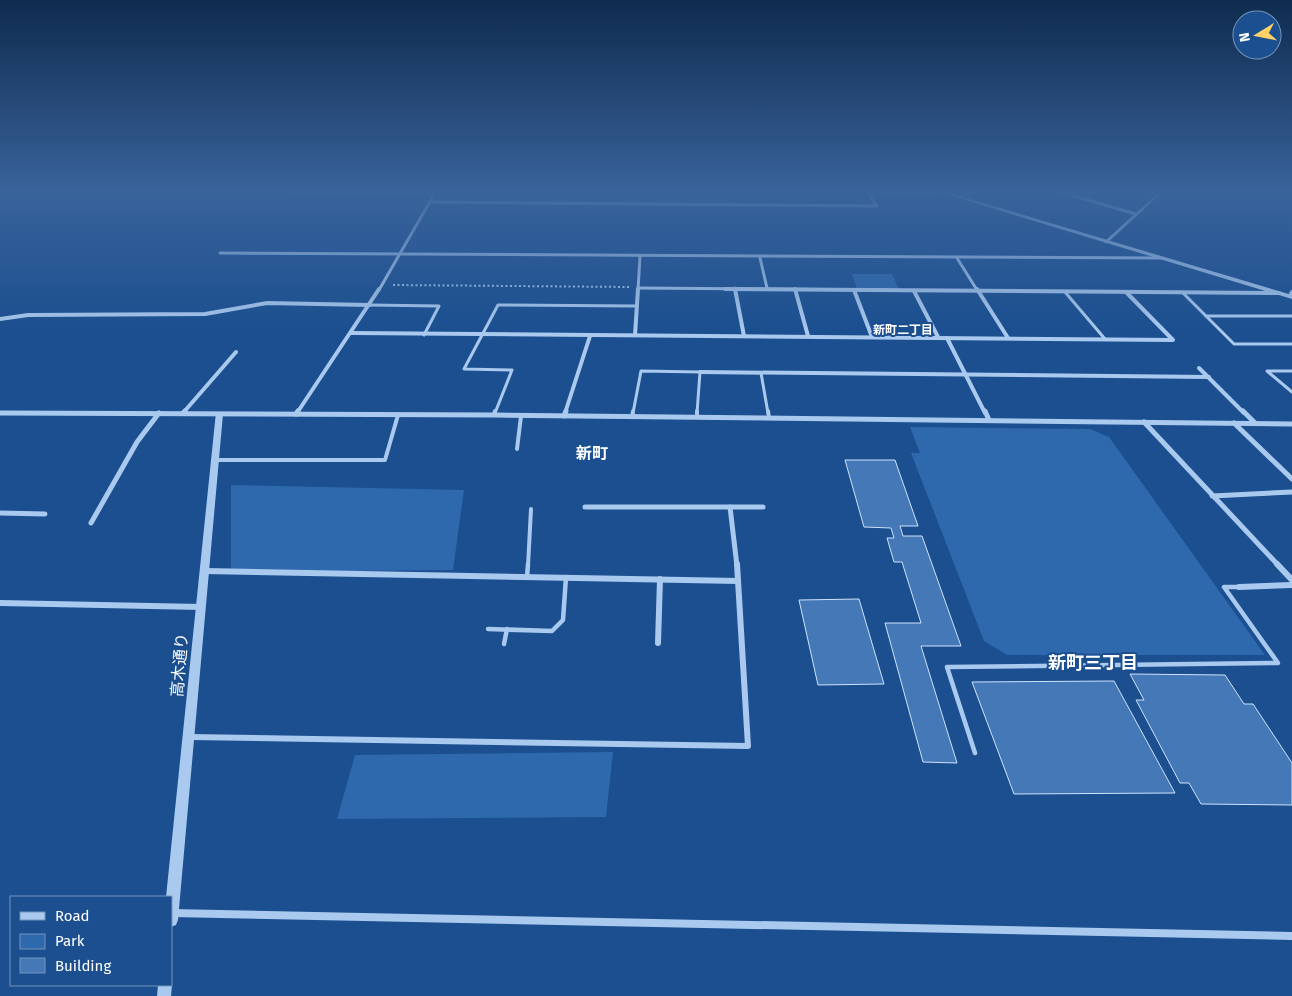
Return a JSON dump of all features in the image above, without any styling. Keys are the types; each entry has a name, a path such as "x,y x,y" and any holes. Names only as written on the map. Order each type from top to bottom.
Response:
{"street":[{"path":"296,414 352,333 410,237"},
{"path":"1091,237 1291,295"},
{"path":"1106,242 1111,237"},
{"path":"220,253 760,258 1162,258"},
{"path":"635,335 640,256"},
{"path":"760,258 767,288"},
{"path":"957,258 1008,338"},
{"path":"638,288 1279,293"},
{"path":"735,288 744,336"},
{"path":"795,289 808,336"},
{"path":"854,290 872,337"},
{"path":"914,291 938,337"},
{"path":"352,333 1173,340 1126,292"},
{"path":"0,319 28,315 205,314 267,303 370,305"},
{"path":"564,416 590,336"},
{"path":"947,338 989,420"},
{"path":"183,413 236,352"},
{"path":"1199,368 1255,423"},
{"path":"700,372 1209,377"},
{"path":"90,523 137,442 159,413"},
{"path":"0,414 494,415 1292,424"},
{"name":"高木通り","path":"172,913 219,414"},
{"path":"1144,422 1292,580"},
{"path":"1234,423 1292,479"},
{"path":"1212,496 1292,492"},
{"path":"585,507 763,507"},
{"path":"190,737 748,746 738,581 730,507"},
{"path":"0,513 46,514"},
{"path":"205,571 738,581"},
{"path":"658,643 660,579"},
{"path":"1239,587 1292,585"},
{"path":"0,603 202,607"},
{"path":"172,913 1292,936"}],"lane":[{"path":"1065,292 1105,340"},
{"path":"1183,293 1234,344 1292,344"},
{"path":"370,305 439,306 424,334"},
{"path":"494,415 512,370 464,369 498,306 637,306"},
{"path":"1206,316 1292,316"},
{"path":"632,417 641,371 700,372 697,417"},
{"path":"1292,371 1267,371 1292,392"},
{"path":"761,373 769,418"},
{"path":"214,460 385,460 398,415"},
{"path":"517,449 521,416"},
{"path":"526,576 531,509"},
{"path":"488,629 552,631 563,620 566,577"},
{"path":"975,754 947,667 1278,663 1224,587 1239,587"},
{"path":"504,644 507,629"}],"path":[{"path":"382,285 638,288"}],"green space":[{"path":"852,274 892,274 899,289 857,289"},
{"path":"910,427 1090,429 1109,437 1265,655 1007,655 984,641 911,453 920,453"},
{"path":"231,485 464,490 453,570 231,572"},
{"path":"613,752 606,817 337,819 355,755"}],"building":[{"path":"845,460 895,460 918,526 900,526 903,536 922,536 961,646 921,646 957,763 923,762 885,623 921,623 902,562 894,562 887,538 894,538 891,528 864,527"},
{"path":"859,599 884,684 818,685 799,600"},
{"path":"1130,674 1225,675 1244,704 1253,704 1292,763 1292,805 1201,804 1189,783 1180,783 1136,700 1144,700"},
{"path":"1114,681 1175,793 1014,794 972,682"}],"district":[{"name":"新町二丁目","path":"903,330"},
{"name":"新町","path":"592,453"},
{"name":"新町三丁目","path":"1093,663"}]}
